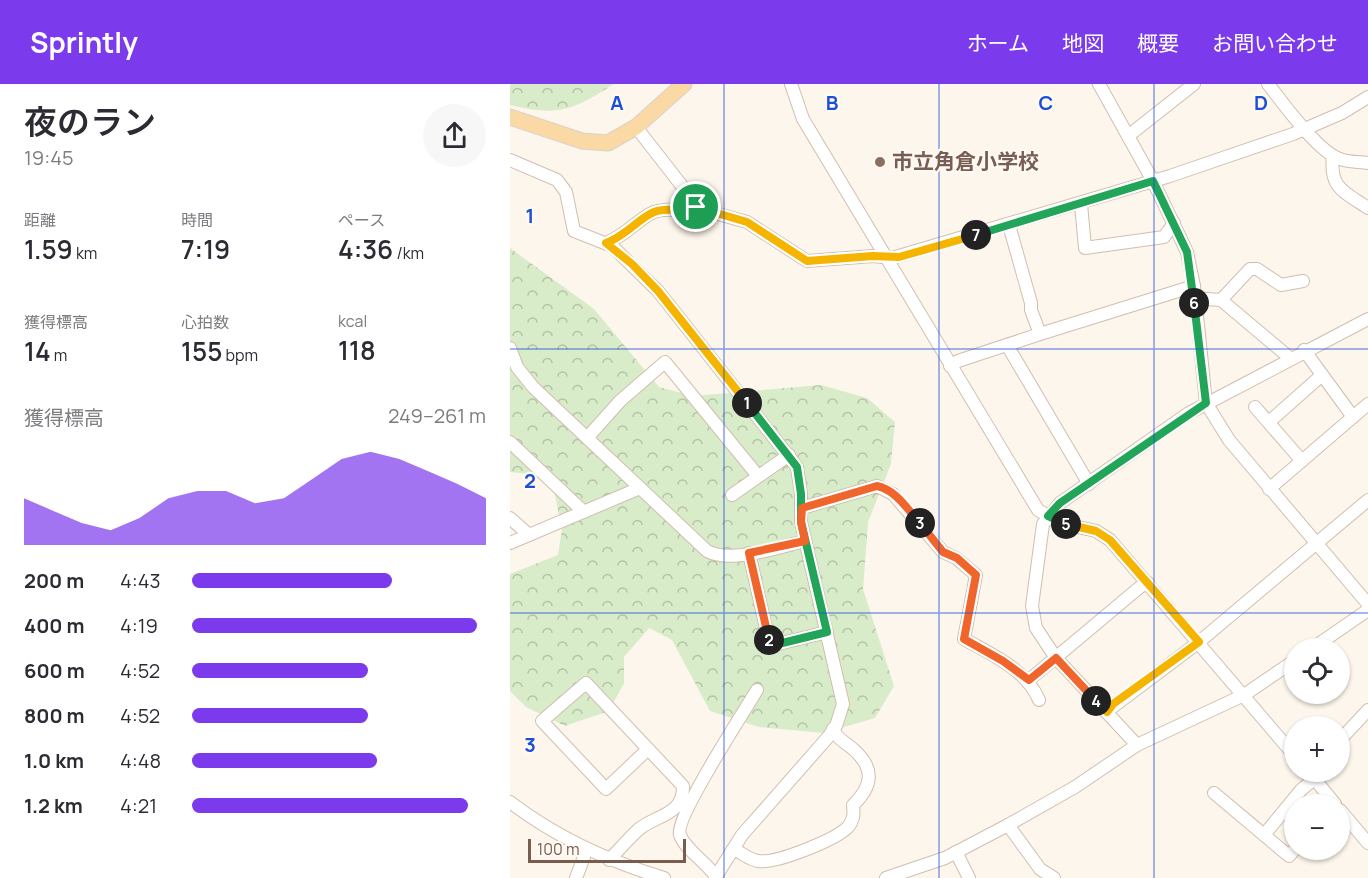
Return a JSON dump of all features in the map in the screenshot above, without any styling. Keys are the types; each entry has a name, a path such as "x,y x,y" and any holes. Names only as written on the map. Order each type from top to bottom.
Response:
{"main road":[{"path":"510,117 582,141 601,144 612,142 636,127 684,84"}],"street":[{"path":"791,84 803,119 1038,510 1060,523 1096,531 1110,540 1284,743"},
{"path":"1099,84 1153,181 1187,252 1194,292 1206,403 1220,428 1269,489 1368,604"},
{"path":"1128,136 1194,84"},
{"path":"1269,84 1305,129 1333,156 1342,160 1368,163"},
{"path":"606,243 627,234 654,211 685,211 696,207 747,222 807,261 899,257 1153,181 1305,129 1368,97"},
{"path":"636,127 696,207"},
{"path":"1333,156 1331,171 1338,188 1368,208"},
{"path":"510,160 557,180 566,192 574,231 606,243 632,264 658,291 797,467 802,508 801,522 843,704 833,729 733,849 716,878 681,837 680,826 697,790 757,690"},
{"path":"1081,204 1085,248 1164,237 1173,223"},
{"path":"1009,225 1031,303 1030,309 1040,334"},
{"path":"1221,300 1250,269 1257,269 1281,285 1303,281"},
{"path":"950,366 958,361 1040,334 1194,292 1221,300 1290,358"},
{"path":"1137,745 1056,658 1035,628 1032,617 1043,524 1060,503 1206,403 1304,350 1368,319"},
{"path":"1007,345 1089,484"},
{"path":"510,348 524,377 708,551 725,557 805,541"},
{"path":"1304,350 1353,417"},
{"path":"587,438 620,401 665,362 758,476"},
{"path":"1269,422 1322,375"},
{"path":"1269,489 1368,404"},
{"path":"1255,407 1302,461"},
{"path":"510,442 585,512"},
{"path":"732,495 789,455"},
{"path":"802,508 877,486 886,488 943,552 957,558 976,575 964,639 1003,661 1029,680 1039,700"},
{"path":"510,543 640,488"},
{"path":"1107,712 1113,704 1199,642 1368,500"},
{"path":"510,518 529,535"},
{"path":"749,553 770,646 827,632"},
{"path":"1029,680 1140,587 1148,583"},
{"path":"1327,638 1368,610"},
{"path":"886,878 922,873 1075,787 1137,745 1244,695 1284,668"},
{"path":"609,860 641,827 667,815 682,798 683,786 586,683 543,721 606,789 648,749"},
{"path":"1350,729 1368,710"},
{"path":"733,849 756,861 773,859 819,843 849,826 854,815 853,805 866,790 869,776 859,754 837,738 833,729"},
{"path":"1264,835 1306,782"},
{"path":"1318,782 1327,794"},
{"path":"1214,793 1284,852"},
{"path":"511,805 579,847 609,860 664,878"},
{"path":"1350,822 1368,843"},
{"path":"1008,825 1032,860 1054,878"},
{"path":"956,852 969,878"},
{"path":"576,878 584,857"}],"green space":[{"path":"510,84 614,84 587,100 565,109 541,110 510,105"},
{"path":"510,248 594,309 659,387 693,396 821,385 867,398 895,422 891,464 868,522 863,589 894,686 875,718 823,733 759,727 710,711 672,640 649,628 624,657 624,683 609,711 565,726 526,707 510,691 510,574 558,555 562,529 551,476 510,472"}],"place":[{"name":"市立角倉小学校","path":"880,162"}],"route":[{"path":"696,207 685,211 654,211 627,234 606,243 632,264 658,291 797,467 801,494 801,522 827,632 770,646 749,553 805,541 801,522 802,508 877,486 886,488 893,494 943,552 957,558 976,575 964,639 1003,661 1029,680 1056,658 1107,712 1113,704 1199,642 1110,540 1096,531 1060,523 1048,516 1060,503 1206,403 1202,382 1194,286 1187,252 1153,181 892,258 873,256 807,261 766,232 747,222 696,207"}]}
